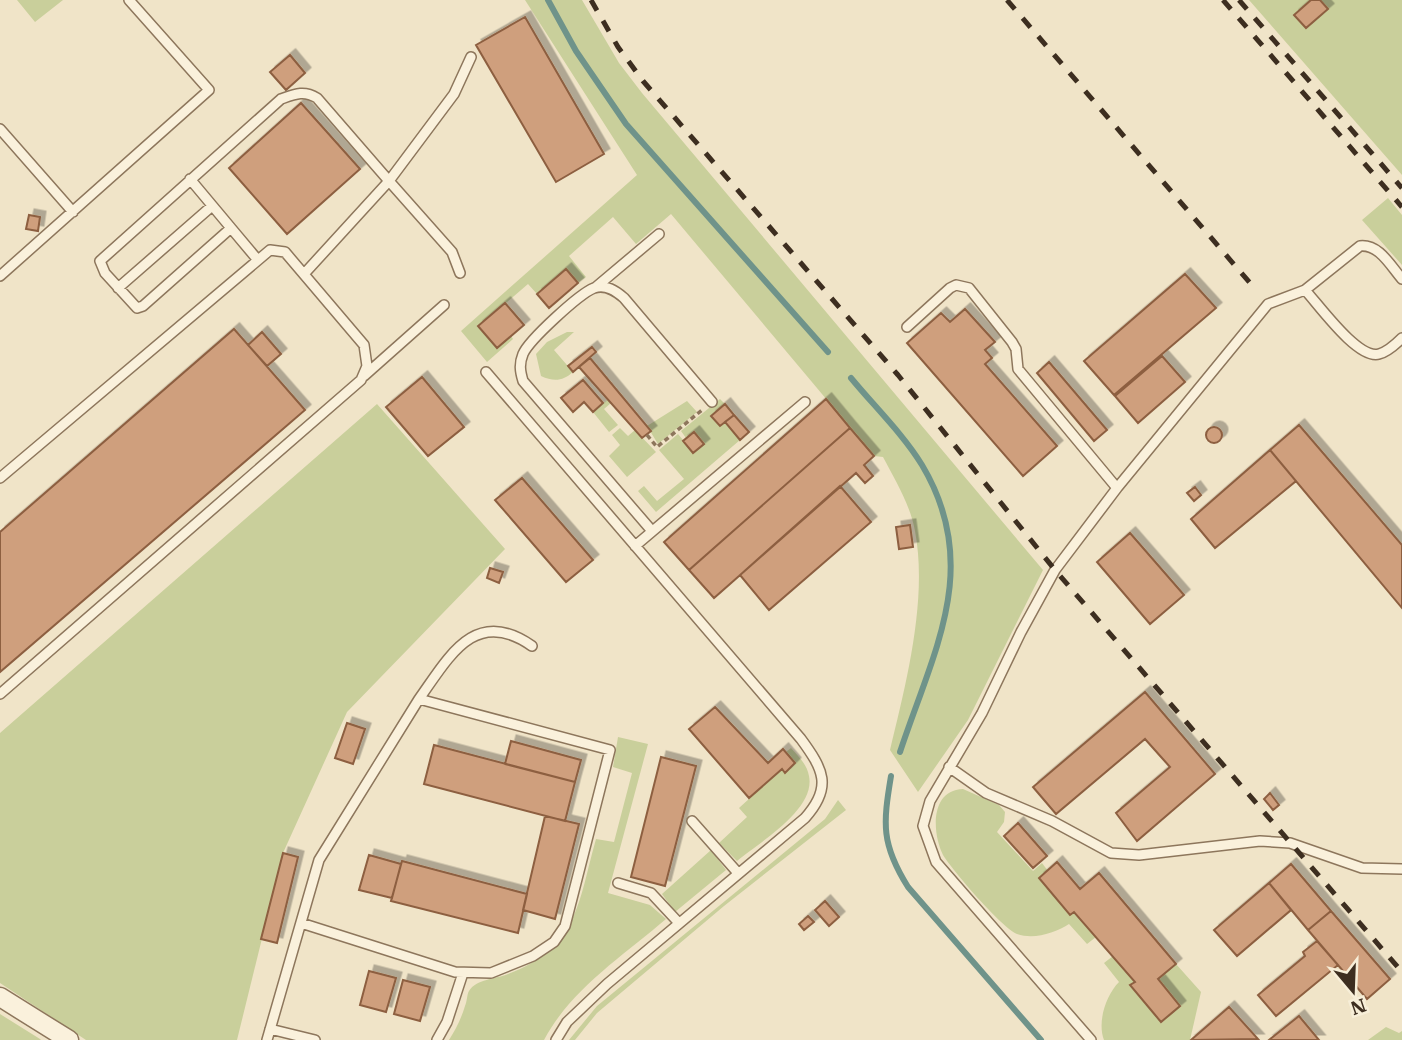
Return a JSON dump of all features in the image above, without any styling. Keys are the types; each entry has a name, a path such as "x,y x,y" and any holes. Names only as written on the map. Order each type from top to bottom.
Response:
{"street":[{"path":"0,997 69,1040"}],"lane":[{"path":"0,276 209,90 129,0"},
{"path":"304,274 389,181 454,94 471,57"},
{"path":"231,228 143,306 137,308 118,288 100,261 281,99 302,93 317,98 452,252 460,273"},
{"path":"0,129 72,212"},
{"path":"190,179 257,259"},
{"path":"118,288 212,206"},
{"path":"652,531 523,381 520,370 528,345 659,234"},
{"path":"1091,1040 936,862 929,849 923,826 925,813 982,713 1055,570 1117,488 1268,304 1305,290 1360,246 1369,245 1379,251 1402,279"},
{"path":"0,478 257,259 277,248 285,252 364,345 367,366 360,380"},
{"path":"907,327 956,285 968,288 1012,342 1016,349 1018,369 1117,488"},
{"path":"595,288 614,290 624,298 712,402"},
{"path":"1305,290 1354,345 1367,354 1380,354 1402,338"},
{"path":"0,694 444,304"},
{"path":"486,372 801,739 822,773 821,797 815,807 607,984 567,1022 556,1040"},
{"path":"635,546 805,402"},
{"path":"267,1040 319,860 419,699 458,647 477,634 491,629 532,646"},
{"path":"300,923 463,973 491,973 512,967 554,942 565,926 610,750 419,699"},
{"path":"949,767 986,793 1052,821 1111,853 1139,855 1260,841 1290,843 1362,868 1402,869"},
{"path":"692,821 738,873"},
{"path":"618,883 651,893 679,923"},
{"path":"437,1040 447,1022 463,973"},
{"path":"270,1029 315,1040"}],"path":[{"path":"647,435 657,447 712,402"}],"green space":[{"path":"17,0 63,0 35,22"},
{"path":"525,0 582,0 619,63 642,93 1043,570 968,720 918,792 890,750 913,641 919,585 915,531 906,502 883,457 874,456 671,214 636,244 613,217 569,256 586,277 578,283 566,270 537,294 528,284 479,326 497,348 511,336 513,339 487,362 461,331 637,175"},
{"path":"1249,0 1402,0 1402,175"},
{"path":"1388,198 1402,215 1402,265 1362,220"},
{"path":"567,332 574,332 554,350 573,372 558,380 541,376 536,354 547,342"},
{"path":"608,399 611,403 604,409 618,425 609,432 593,412"},
{"path":"720,399 725,404 712,416 720,426 725,422 740,440 656,512 638,491 644,486 657,501 684,479 659,450 678,434 694,453 704,443 694,432 686,438 681,431"},
{"path":"687,401 697,412 658,444 647,426"},
{"path":"377,404 505,549 347,712 283,853 237,1040 86,1040 0,983 0,733"},
{"path":"620,428 628,436 635,430 656,452 627,477 609,456 620,445 612,435"},
{"path":"618,737 648,744 608,893 650,905 666,919 583,989 555,1022 544,1040 449,1040 460,1020 472,987 531,963 549,951 572,921 596,839 614,842 632,773 613,767"},
{"path":"791,748 802,761 809,776 809,788 804,801 784,824 737,861 719,843 747,817 739,808 782,769 785,772 795,763 786,752"},
{"path":"963,789 999,805 1005,812 1004,822 997,832 1033,871 1042,863 1048,871 1039,879 1070,914 1074,912 1096,937 1087,944 1069,924 1044,935 1017,934 978,898 943,855 937,836 936,814 939,805 952,791"},
{"path":"838,800 846,810 724,906 597,1013 575,1040 569,1040 597,1006 825,819"},
{"path":"711,850 726,870 675,912 662,894"},
{"path":"1113,956 1135,982 1130,986 1161,1022 1180,1006 1158,979 1176,964 1201,992 1190,1040 1104,1040 1104,1009 1119,982 1104,963"},
{"path":"0,1014 40,1039 41,1040 0,1040"},
{"path":"1386,1027 1399,1033 1402,1031 1402,1040 1368,1040"}],"building":[{"path":"1311,0 1320,0 1328,9 1306,28 1294,15"},
{"path":"525,17 604,154 556,182 476,45"},
{"path":"290,55 305,73 286,90 270,72"},
{"path":"301,103 360,169 287,234 229,168"},
{"path":"29,215 40,217 38,231 26,229"},
{"path":"566,269 578,283 549,308 537,294"},
{"path":"1185,274 1216,308 1114,395 1084,361"},
{"path":"505,303 524,325 497,348 478,326"},
{"path":"965,309 995,342 985,350 992,358 985,364 1057,446 1023,476 907,343 941,313 950,322"},
{"path":"234,329 305,410 0,672 0,532"},
{"path":"262,332 281,354 267,366 248,345"},
{"path":"592,347 596,352 573,372 568,366"},
{"path":"1162,356 1185,382 1138,423 1115,396"},
{"path":"590,358 651,431 642,438 579,367"},
{"path":"1049,362 1107,430 1094,441 1037,373"},
{"path":"422,377 464,427 428,456 386,407"},
{"path":"583,380 603,403 593,412 584,402 573,412 561,398"},
{"path":"826,399 850,428 689,570 664,542"},
{"path":"725,404 734,415 720,426 711,416"},
{"path":"734,415 749,432 740,440 725,422"},
{"path":"1299,425 1402,545 1402,608 1270,450"},
{"path":"1214,427 1220,429 1220,441 1214,443 1208,441 1206,435 1208,429"},
{"path":"850,428 874,456 864,465 873,476 865,483 856,473 714,598 689,570"},
{"path":"694,432 704,444 693,453 683,441"},
{"path":"1270,450 1296,481 1215,548 1191,519"},
{"path":"522,478 593,560 566,582 495,500"},
{"path":"840,486 871,522 769,610 740,575"},
{"path":"1195,487 1201,495 1194,501 1187,493"},
{"path":"910,525 913,547 899,549 896,527"},
{"path":"1130,533 1184,595 1150,624 1097,562"},
{"path":"490,568 503,572 499,583 487,578"},
{"path":"1145,692 1215,774 1137,841 1116,813 1170,767 1145,739 1056,814 1033,787"},
{"path":"715,707 768,763 783,749 795,763 785,773 782,769 749,798 689,729"},
{"path":"347,723 365,729 353,764 335,758"},
{"path":"511,741 581,760 575,782 505,764"},
{"path":"434,745 575,782 565,821 424,784"},
{"path":"661,757 696,766 665,886 631,877"},
{"path":"1270,793 1279,805 1273,810 1264,799"},
{"path":"545,816 579,824 555,919 523,910"},
{"path":"1018,823 1047,856 1033,868 1004,836"},
{"path":"283,853 298,857 277,943 261,939"},
{"path":"369,855 401,864 392,898 359,890"},
{"path":"402,861 527,894 518,933 391,901"},
{"path":"1057,862 1080,889 1099,873 1176,964 1158,979 1180,1006 1161,1022 1130,985 1135,982 1074,912 1070,915 1039,878"},
{"path":"1291,864 1331,911 1308,930 1269,883"},
{"path":"1269,883 1291,910 1237,956 1214,930"},
{"path":"825,901 839,917 829,926 815,910"},
{"path":"1331,911 1390,979 1367,999 1308,930"},
{"path":"808,916 814,922 804,930 799,924"},
{"path":"1317,941 1338,965 1276,1016 1258,995 1305,956 1303,952"},
{"path":"369,971 396,978 386,1012 360,1005"},
{"path":"403,980 430,987 420,1021 394,1014"},
{"path":"1229,1007 1258,1039 1191,1040"},
{"path":"1299,1016 1319,1040 1269,1040"}],"waterway":[{"path":"548,0 576,51 626,124 828,352"},
{"path":"851,378 897,431 922,465 940,503 949,539 951,574 938,644 900,752"},
{"path":"891,776 886,808 886,833 899,872 908,887 1041,1040"}],"railway":[{"path":"591,0 618,47 643,81 898,375 1055,570 1402,972"},
{"path":"1007,0 1256,290"},
{"path":"1223,0 1402,207"},
{"path":"1239,0 1402,188"}]}
